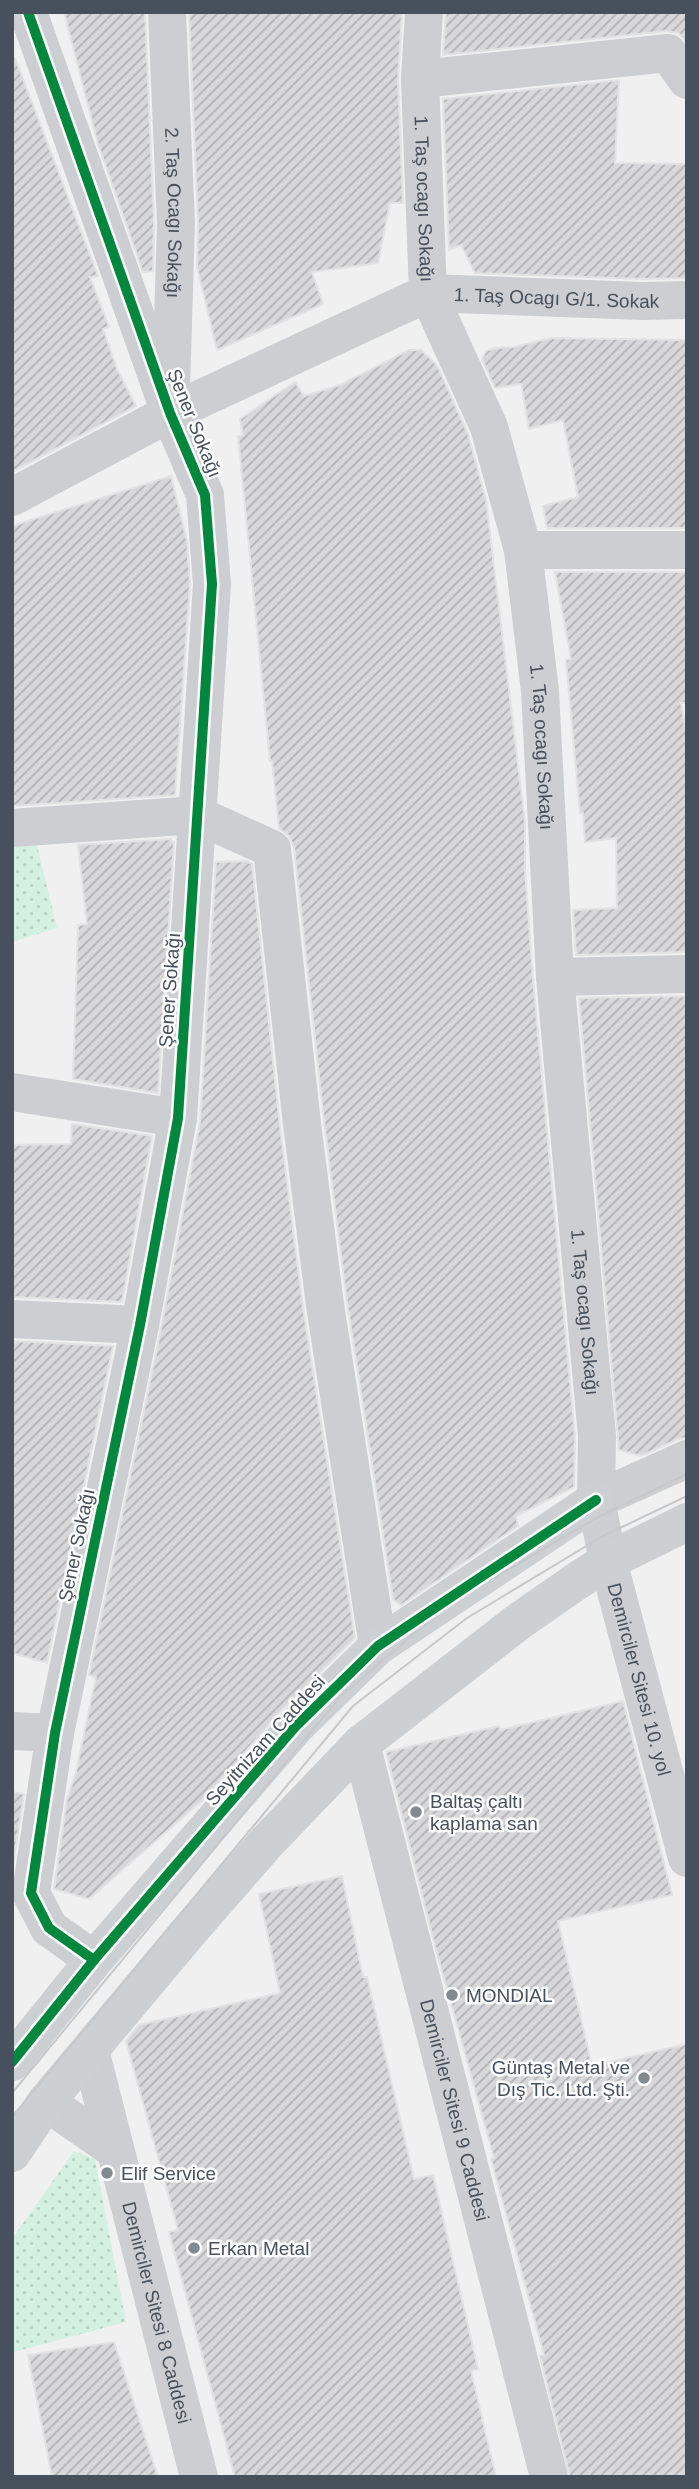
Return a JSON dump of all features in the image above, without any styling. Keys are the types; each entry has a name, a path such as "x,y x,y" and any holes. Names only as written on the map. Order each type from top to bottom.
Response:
{"main road":[{"name":"Seyitnizam Caddesi","path":"12,2062 94,1960 295,1727 378,1646 596,1500"},
{"path":"12,2152 46,2102 267,1842 361,1744 518,1622 608,1561 687,1522"}],"street":[{"name":"Şener Sokağı","path":"28,12 170,413 205,495 212,584 178,1118 140,1325 55,1733 31,1893 49,1928 94,1960"},
{"name":"2. Taş Ocagı Sokağı","path":"167,12 176,223 170,413"},
{"name":"1. Taş ocagı Sokağı","path":"424,12 420,79 428,293 489,427 523,550 540,691 555,977 597,1436 596,1500"},
{"path":"420,79 667,53 687,80"},
{"name":"1. Taş Ocagı G/1. Sokak","path":"12,498 170,413 428,293 687,300"},
{"path":"523,550 687,550"},
{"path":"12,828 197,815 272,849 323,1292 378,1646"},
{"path":"555,977 687,974"},
{"path":"12,1092 178,1118"},
{"path":"12,1319 140,1325"},
{"path":"596,1500 687,1459"},
{"name":"Demirciler Sitesi 10. yol","path":"596,1500 608,1561 687,1857"},
{"path":"12,1731 55,1733"},
{"name":"Demirciler Sitesi 9 Caddesi","path":"361,1744 550,2477"},
{"name":"Demirciler Sitesi 8 Caddesi","path":"90,2050 199,2477"},
{"path":"46,2102 115,2150"}],"green space":[{"path":"33,829 57,928 12,942 12,830"},
{"path":"74,2151 95,2159 126,2322 14,2352 12,2416 12,2239"}],"building":[{"path":"64,12 145,12 154,223 153,271 143,272 98,144"},
{"path":"189,12 402,12 398,80 403,203 390,203 378,263 312,272 323,304 217,350 197,267 198,222"},
{"path":"446,12 687,12 687,42 678,33 666,31 443,55"},
{"path":"15,58 98,276 90,277 109,327 103,329 117,369 136,406 12,472 12,59"},
{"path":"619,80 615,163 687,164 687,278 475,273 461,245 449,250 443,99"},
{"path":"551,338 687,340 687,528 547,528 543,506 578,497 563,420 529,429 521,384 495,388 482,359 486,351 495,348 514,347"},
{"path":"409,350 421,350 437,365 468,434 486,500 525,823 525,871 533,979 575,1437 574,1487 516,1516 518,1526 401,1605 393,1599 347,1302 294,847 289,836 279,828 238,436 243,435 240,419 295,382 304,396 340,385"},
{"path":"171,476 187,541 190,584 175,795 12,806 12,526"},
{"path":"555,572 687,572 687,703 681,703 687,738 687,952 576,955 573,910 617,908 616,838 585,842 566,660 571,659"},
{"path":"171,839 171,842 174,842 158,1093 73,1079 78,925 87,924 78,845"},
{"path":"246,861 252,864 280,1127 303,1308 355,1638 279,1713 206,1797 89,1899 54,1889 67,1799 76,1772 96,1677 89,1675 161,1329 200,1122 216,862"},
{"path":"687,996 687,1438 678,1439 641,1456 619,1450 579,998"},
{"path":"72,1124 152,1136 122,1302 12,1297 12,1145 71,1144"},
{"path":"12,1341 113,1346 47,1663 12,1653"},
{"path":"623,1701 672,1895 558,1921 592,2066 687,2044 687,2477 570,2477 540,2356 544,2355 386,1752 499,1726 500,1730"},
{"path":"12,1792 24,1794 12,1871"},
{"path":"342,1876 363,1977 367,1977 414,2179 433,2175 478,2369 471,2371 496,2477 235,2477 169,2232 178,2230 126,2041 139,2025 280,1993 259,1894"},
{"path":"114,2342 158,2477 52,2477 28,2355"}],"tram line":[{"path":"12,2093 340,1697 449,1604 598,1517 687,1474"},
{"path":"12,2117 353,1706 467,1618 603,1536 687,1496"}],"cycle path":[{"path":"28,12 170,413 205,495 212,584 178,1118 140,1325 55,1733 31,1893 49,1928 94,1960"},
{"path":"12,2062 94,1960 295,1727 378,1646 596,1500"}],"place":[{"name":"Baltaş çaltı kaplama san","path":"416,1812"},
{"name":"MONDIAL","path":"452,1995"},
{"name":"Güntaş Metal ve Dış Tic. Ltd. Şti.","path":"644,2078"},
{"name":"Elif Service","path":"107,2173"},
{"name":"Erkan Metal","path":"194,2248"}]}
